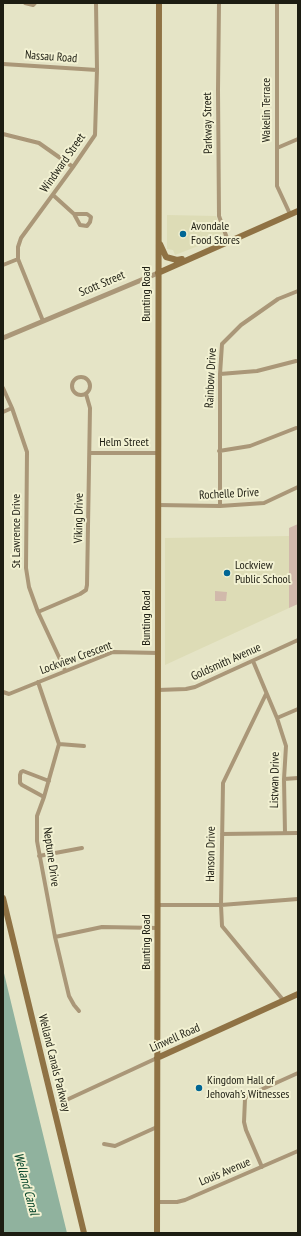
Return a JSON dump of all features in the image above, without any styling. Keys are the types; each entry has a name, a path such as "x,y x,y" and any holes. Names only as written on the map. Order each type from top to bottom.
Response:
{"main road":[{"name":"Bunting Road","path":"157,1233 159,3"},
{"name":"Scott Street","path":"158,273 298,211"},
{"path":"159,241 166,257 170,259 177,260 197,255"},
{"name":"Welland Canals Parkway","path":"3,898 84,1233"},
{"name":"Linwell Road","path":"157,1058 298,994"}],"street":[{"path":"25,3 33,5 35,3"},
{"name":"Windward Street","path":"43,321 18,259 18,247 21,238 95,135 97,70 96,3"},
{"name":"Parkway Street","path":"219,3 219,216 228,241"},
{"name":"Wakelin Terrace","path":"277,3 277,186 290,214"},
{"name":"Nassau Road","path":"3,64 97,70"},
{"path":"3,134 39,143 73,167"},
{"path":"277,148 298,138"},
{"path":"53,195 74,214"},
{"path":"3,265 18,259"},
{"name":"Scott Street","path":"3,338 158,273"},
{"name":"Rainbow Drive","path":"220,506 219,451 222,344 241,325 278,299 298,291"},
{"path":"220,374 257,371 296,361"},
{"name":"Viking Drive","path":"38,612 86,590 90,408 86,394 90,388 89,381 84,377 76,377 72,382 74,391 78,394 86,394"},
{"name":"St Lawrence Drive","path":"3,388 12,408 27,452 26,568 29,587 38,612 65,670"},
{"path":"3,412 12,408"},
{"path":"219,451 250,446 296,428"},
{"name":"Helm Street","path":"90,453 158,453"},
{"name":"Rochelle Drive","path":"158,505 220,506 264,503 298,487"},
{"name":"Goldsmith Avenue","path":"158,690 186,689 195,687 298,640"},
{"name":"Lockview Crescent","path":"3,692 9,694 65,670 113,652 158,653"},
{"name":"Listwan Drive","path":"253,661 277,718 286,746 284,779 285,833"},
{"path":"38,682 59,744 84,746"},
{"name":"Hanson Drive","path":"266,694 223,783 222,926 284,1001"},
{"path":"277,718 298,709"},
{"name":"Neptune Drive","path":"59,744 49,781 37,816 37,842 55,937 69,996 79,1011"},
{"path":"44,797 22,785 20,783 20,775 23,771 49,781"},
{"path":"284,779 298,778"},
{"path":"222,834 298,833"},
{"path":"39,856 82,848"},
{"path":"158,905 221,905 298,899"},
{"path":"55,937 102,927 158,928"},
{"name":"Linwell Road","path":"62,1102 157,1058"},
{"path":"262,1167 244,1122 245,1099 247,1096 298,1073"},
{"path":"104,1144 115,1146 158,1127"},
{"name":"Louis Avenue","path":"157,1202 177,1202 185,1200 298,1151"}],"shaded area":[{"path":"167,215 216,216 224,236 175,255 173,250 167,249"},
{"path":"298,524 298,604 289,608 289,528"},
{"name":"Lockview Public School","path":"289,536 289,608 165,665 165,538"},
{"path":"215,591 227,592 226,601 215,601"}],"water":[{"name":"Welland Canal","path":"3,969 22,1048 67,1233 3,1233"}],"place":[{"name":"Avondale Food Stores","path":"183,234"},
{"name":"Lockview Public School","path":"227,573"},
{"name":"Kingdom Hall of Jehovah's Witnesses","path":"199,1088"}]}
